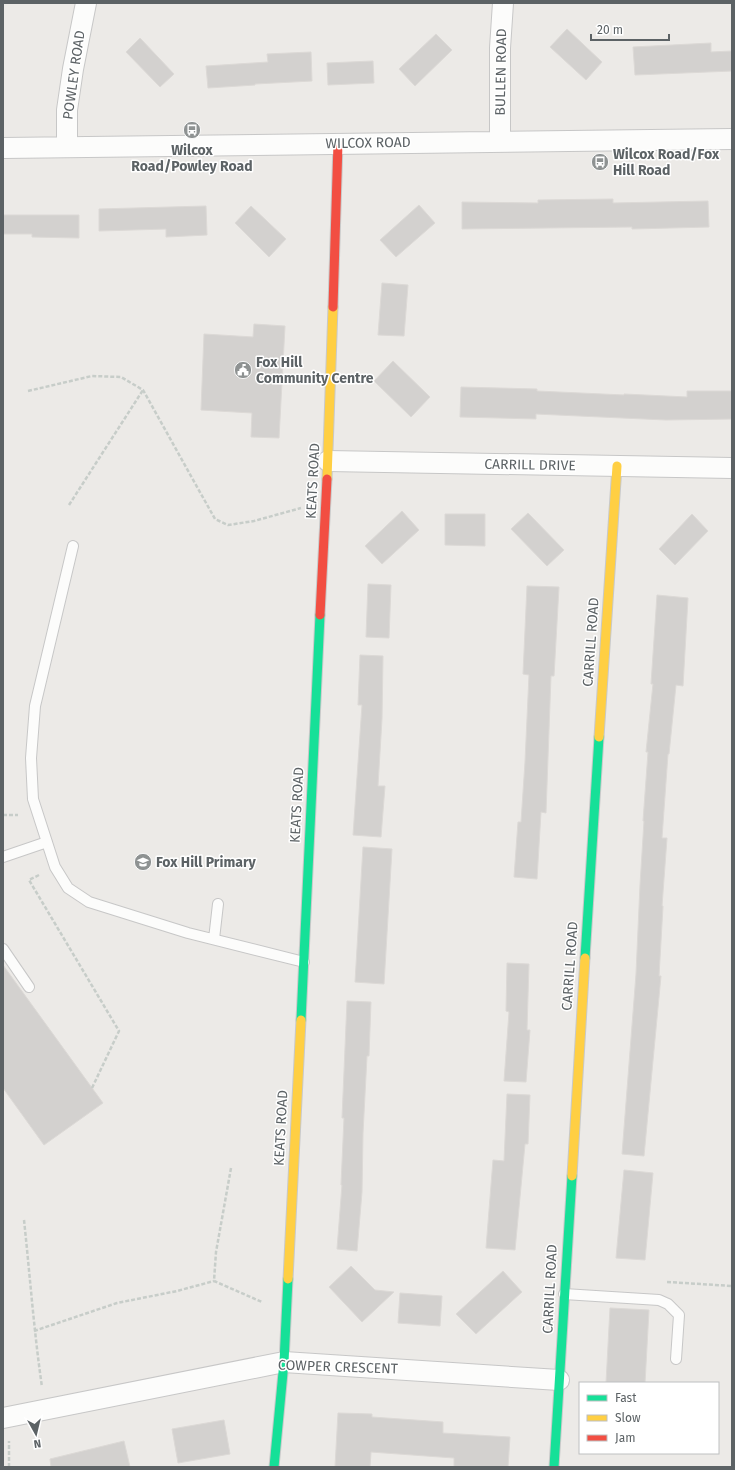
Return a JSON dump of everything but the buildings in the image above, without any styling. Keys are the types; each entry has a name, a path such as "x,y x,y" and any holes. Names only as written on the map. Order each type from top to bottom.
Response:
{"street":[{"name":"POWLEY ROAD","path":"67,146 68,103 86,3"},
{"name":"BULLEN ROAD","path":"500,141 500,48 503,3"},
{"name":"WILCOX ROAD","path":"3,148 67,146 732,139"},
{"name":"KEATS ROAD","path":"274,1467 284,1362 304,962 328,461 338,143"},
{"name":"CARRILL DRIVE","path":"328,461 732,468"},
{"name":"CARRILL ROAD","path":"554,1467 558,1380 593,815 617,466"},
{"name":"COWPER CRESCENT","path":"3,1418 284,1362 558,1380"}],"lane":[{"path":"73,546 35,706 31,758 33,799 55,867 68,888 89,902 188,933 304,962"},
{"path":"3,857 47,842"},
{"path":"214,939 218,904"},
{"path":"3,949 29,987"},
{"path":"564,1294 659,1300 668,1304 678,1315 676,1359"}],"path":[{"path":"28,391 92,376 121,377 143,390 215,519 228,525 254,521 326,501"},
{"path":"70,505 143,390"},
{"path":"55,867 29,880 119,1031 92,1088"},
{"path":"214,1281 216,1252 231,1168"},
{"path":"24,1220 32,1291 34,1331 45,1409"},
{"path":"34,1331 117,1303 177,1291 214,1281 286,1312"}],"traffic: fast":[{"path":"301,1020 320,615"},
{"path":"585,958 599,737"},
{"path":"554,1467 572,1176"},
{"path":"274,1467 284,1362 288,1279"}],"traffic: slow":[{"path":"327,479 333,307"},
{"path":"599,737 617,466"},
{"path":"572,1176 585,958"},
{"path":"288,1279 301,1020"}],"traffic: jam":[{"path":"333,307 338,143"},
{"path":"320,615 327,479"}],"place":[{"name":"Wilcox Road/Powley Road","path":"192,130"},
{"name":"Wilcox Road/Fox Hill Road","path":"600,162"},
{"name":"Fox Hill Community Centre","path":"243,370"},
{"name":"Fox Hill Primary","path":"143,862"}]}
